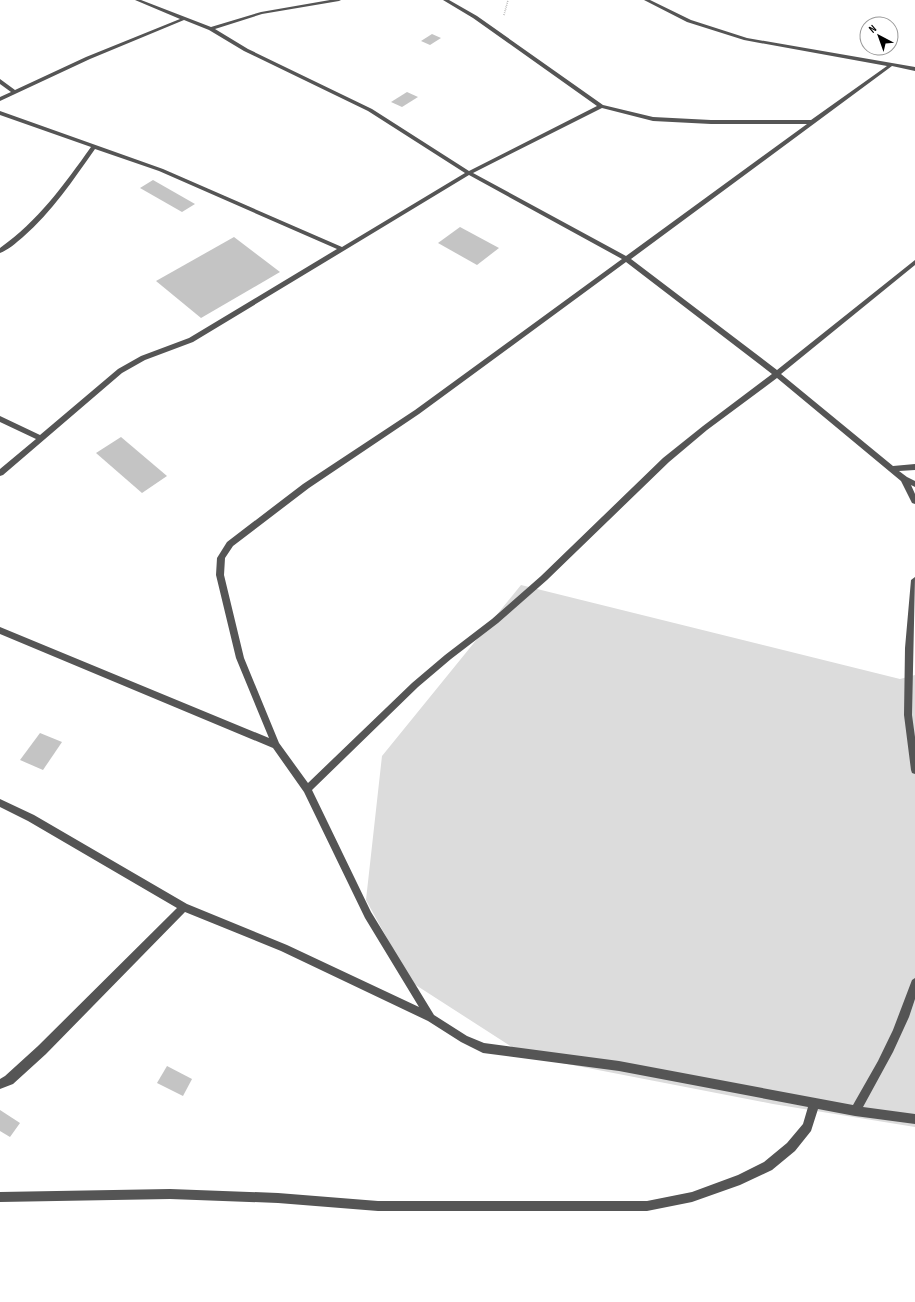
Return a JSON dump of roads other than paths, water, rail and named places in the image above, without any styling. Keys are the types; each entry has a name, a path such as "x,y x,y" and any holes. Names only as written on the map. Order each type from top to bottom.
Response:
{"street":[{"path":"137,0 211,29 246,50 370,110 469,173 627,259 777,374 904,479 915,484"},
{"path":"211,29 261,13 339,0"},
{"path":"445,0 475,17 601,106 653,119 711,122 811,122"},
{"path":"646,0 689,20 746,38 915,69"},
{"path":"0,99 88,58 183,19"},
{"path":"431,1018 368,915 307,789 276,745 240,658 220,575 221,558 230,544 306,486 417,412 892,64"},
{"path":"0,81 14,92"},
{"path":"0,473 120,371 143,358 191,340 469,173 601,106"},
{"path":"0,113 161,170 342,249"},
{"path":"0,251 38,218 66,187 94,146"},
{"path":"307,789 415,685 448,657 495,621 544,578 666,460 705,428 777,374 915,262"},
{"path":"0,419 40,438"},
{"path":"892,469 915,467"},
{"path":"904,479 915,501"},
{"path":"915,580 908,715 915,770"},
{"path":"0,630 276,745"},
{"path":"0,803 31,818 184,907 284,948 431,1018 464,1039 483,1048 619,1066 815,1103 915,1119"},
{"path":"0,1084 9,1080 42,1050 184,907"},
{"path":"855,1110 890,1050 902,1026 915,983"},
{"path":"0,1197 170,1194 278,1198 378,1206 647,1206 692,1198 740,1180 768,1166 791,1147 807,1127 815,1103"}]}
